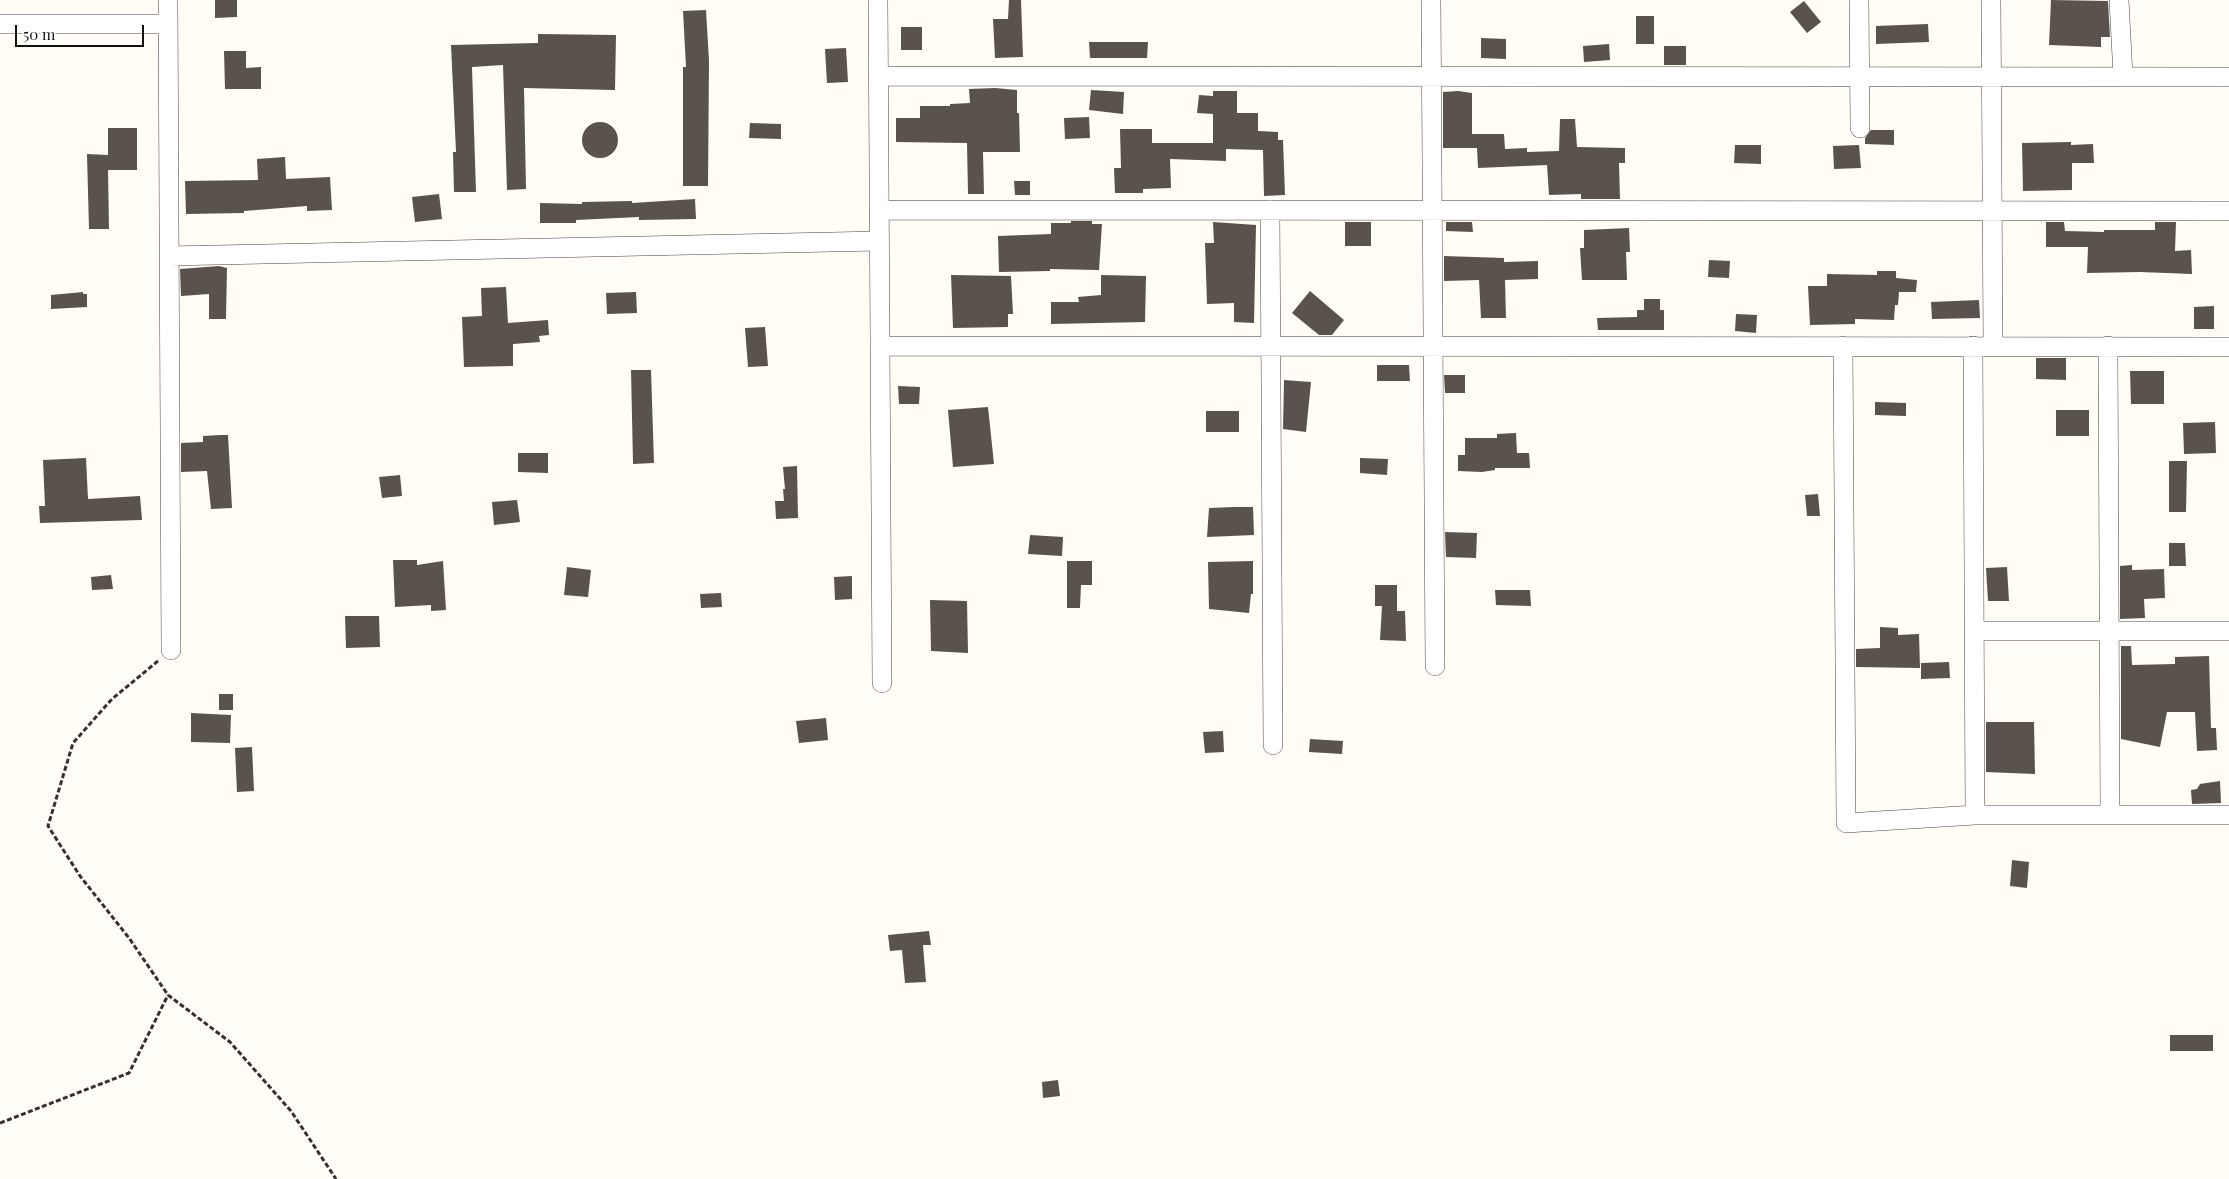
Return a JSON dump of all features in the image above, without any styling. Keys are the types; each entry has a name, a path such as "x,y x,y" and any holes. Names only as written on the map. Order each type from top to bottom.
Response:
{"street":[{"path":"168,0 171,650"},
{"path":"878,0 882,683"},
{"path":"1431,0 1435,666"},
{"path":"1859,0 1860,128"},
{"path":"1991,0 1993,346"},
{"path":"2119,0 2123,76"},
{"path":"0,24 168,24"},
{"path":"878,76 2227,77"},
{"path":"879,210 2229,211"},
{"path":"1270,210 1273,745"},
{"path":"169,256 879,241"},
{"path":"880,346 2229,347"},
{"path":"1843,346 1846,823 1975,814 2229,815"},
{"path":"1972,346 1975,814"},
{"path":"2108,346 2110,815"},
{"path":"1974,631 2229,631"}],"path":[{"path":"171,650 112,699 73,743 48,826 80,876 129,938 168,995 230,1042 291,1111 336,1179"},
{"path":"0,1123 129,1072 168,995"}],"building":[{"path":"215,0 237,0 237,17 215,18"},
{"path":"1009,0 1021,0 1023,57 995,58 993,19 1008,19"},
{"path":"2051,0 2108,1 2110,37 2101,37 2101,47 2049,45"},
{"path":"1804,1 1821,22 1807,33 1790,12"},
{"path":"706,10 709,61 708,186 683,186 683,67 686,67 683,11"},
{"path":"1636,16 1654,16 1654,44 1636,44"},
{"path":"1928,24 1929,42 1876,44 1876,26"},
{"path":"901,27 922,27 922,50 901,50"},
{"path":"538,34 616,35 615,90 524,88 526,189 507,190 503,65 472,67 476,192 454,192 453,152 456,152 451,45 538,43"},
{"path":"1481,38 1506,39 1506,59 1481,58"},
{"path":"1089,42 1148,42 1147,58 1090,58"},
{"path":"1609,44 1610,60 1584,62 1583,46"},
{"path":"1664,46 1686,46 1686,65 1664,65"},
{"path":"846,48 848,82 827,83 825,49"},
{"path":"224,51 246,51 246,68 261,67 261,89 225,89"},
{"path":"995,88 1017,90 1020,152 983,152 984,194 968,194 967,143 896,142 896,118 920,118 920,106 950,106 950,104 970,103 969,89"},
{"path":"1091,90 1124,92 1123,114 1089,110"},
{"path":"1213,91 1237,91 1237,113 1258,113 1258,131 1278,132 1278,140 1283,140 1285,195 1264,196 1263,150 1226,149 1226,161 1170,159 1171,188 1143,189 1143,193 1115,193 1114,168 1121,168 1120,129 1152,129 1152,143 1213,143 1213,114 1197,113 1199,95 1213,96"},
{"path":"1458,91 1472,93 1472,134 1504,134 1505,149 1527,148 1527,152 1559,151 1560,119 1575,119 1577,147 1625,148 1625,163 1619,163 1620,199 1581,199 1581,194 1549,195 1547,165 1478,168 1477,148 1443,148 1443,92"},
{"path":"1089,117 1090,138 1065,139 1064,118"},
{"path":"600,122 607,123 613,127 617,133 617,147 613,153 607,157 600,158 593,157 587,153 583,147 582,140 583,133 587,127 593,123"},
{"path":"750,123 781,124 781,139 749,138"},
{"path":"108,128 137,128 137,170 108,170 109,229 89,229 87,154 108,155"},
{"path":"1871,130 1894,130 1894,145 1865,144 1865,138"},
{"path":"2071,142 2071,145 2093,144 2094,163 2072,163 2072,190 2023,191 2022,143"},
{"path":"1735,145 1761,145 1761,164 1734,163"},
{"path":"1859,145 1861,168 1834,169 1833,146"},
{"path":"285,157 286,179 330,177 332,210 307,211 307,206 244,211 244,213 186,214 185,181 258,180 257,159"},
{"path":"1014,181 1030,181 1030,195 1015,195"},
{"path":"439,194 442,219 415,222 412,197"},
{"path":"695,199 696,219 639,220 639,217 576,220 576,223 540,223 540,203 582,204 582,202 632,201 632,203"},
{"path":"1071,221 1092,221 1092,224 1102,224 1099,270 1050,269 1050,271 999,272 998,236 1051,234 1051,223 1071,223"},
{"path":"1213,222 1256,225 1254,323 1234,322 1234,303 1207,304 1205,243 1214,243"},
{"path":"1345,222 1371,222 1371,246 1345,246"},
{"path":"1446,222 1472,222 1473,232 1446,231"},
{"path":"2046,222 2064,222 2065,231 2104,232 2104,230 2155,230 2155,222 2176,222 2175,251 2191,250 2192,274 2140,272 2087,273 2088,247 2046,247"},
{"path":"1629,228 1630,252 1626,252 1627,280 1582,280 1580,248 1584,248 1584,230"},
{"path":"1444,256 1504,258 1504,262 1538,261 1538,279 1505,280 1506,318 1481,318 1479,280 1444,281"},
{"path":"1709,260 1730,261 1729,278 1708,277"},
{"path":"219,266 227,268 226,319 209,319 209,294 181,296 180,269"},
{"path":"1877,271 1896,271 1896,278 1917,280 1916,292 1899,292 1898,305 1895,305 1894,320 1855,319 1855,324 1810,325 1808,286 1827,286 1827,274 1877,275"},
{"path":"951,275 1011,276 1013,314 1008,314 1008,327 953,328"},
{"path":"1101,275 1146,276 1145,322 1051,324 1051,302 1079,302 1078,297 1101,295"},
{"path":"506,287 508,323 548,320 549,335 539,336 540,342 513,344 513,366 464,367 462,317 482,316 481,288"},
{"path":"1310,291 1344,320 1332,335 1319,335 1292,313"},
{"path":"83,292 83,294 87,294 87,307 51,309 51,295"},
{"path":"636,292 637,313 607,314 606,293"},
{"path":"1644,299 1660,299 1660,310 1664,310 1664,330 1598,330 1597,318 1637,317 1637,310 1644,310"},
{"path":"1979,300 1980,318 1932,319 1931,302"},
{"path":"2214,306 2214,329 2194,329 2194,307"},
{"path":"1736,314 1757,315 1756,333 1735,331"},
{"path":"765,327 768,366 748,367 745,328"},
{"path":"2036,358 2066,358 2066,380 2036,379"},
{"path":"1377,365 1409,365 1410,381 1377,381"},
{"path":"631,370 651,370 654,463 633,464"},
{"path":"2130,371 2164,371 2164,404 2131,404"},
{"path":"1444,375 1465,375 1465,393 1445,393"},
{"path":"1284,380 1311,382 1306,432 1283,429"},
{"path":"898,386 920,387 919,404 899,404"},
{"path":"1875,402 1906,403 1906,416 1875,415"},
{"path":"988,407 994,464 953,467 948,410"},
{"path":"2056,410 2089,410 2089,436 2056,436"},
{"path":"1206,411 1239,411 1239,432 1206,432"},
{"path":"2215,422 2216,453 2184,454 2183,423"},
{"path":"1516,433 1517,453 1529,453 1530,468 1495,468 1495,470 1482,472 1458,471 1458,455 1465,455 1465,438 1497,438 1497,434"},
{"path":"228,435 232,508 211,509 207,471 181,472 181,443 203,442 203,436"},
{"path":"518,453 548,453 548,473 518,472"},
{"path":"86,458 88,499 140,496 142,520 40,523 39,506 45,506 43,460"},
{"path":"1360,458 1388,459 1387,475 1360,473"},
{"path":"2169,461 2187,461 2186,512 2169,512"},
{"path":"797,466 798,518 776,519 775,501 784,501 783,467"},
{"path":"400,475 402,496 382,498 379,477"},
{"path":"1818,494 1820,516 1807,516 1805,495"},
{"path":"517,500 520,522 494,525 492,502"},
{"path":"1253,507 1254,535 1207,537 1209,508"},
{"path":"1445,532 1477,533 1476,558 1446,557"},
{"path":"1030,535 1063,537 1062,556 1028,554"},
{"path":"2169,543 2185,543 2186,566 2169,566"},
{"path":"393,560 417,560 417,565 443,561 446,610 431,611 431,605 395,607"},
{"path":"1067,561 1092,561 1092,585 1081,585 1080,608 1067,608"},
{"path":"1253,561 1253,594 1251,594 1249,613 1209,609 1208,562"},
{"path":"2132,565 2132,570 2164,569 2165,598 2144,599 2145,618 2120,619 2120,566"},
{"path":"567,567 591,570 588,597 564,595"},
{"path":"2007,567 2009,601 1988,601 1986,568"},
{"path":"111,575 113,589 92,590 91,577"},
{"path":"852,576 852,599 835,600 834,577"},
{"path":"1375,585 1397,585 1397,611 1405,611 1406,641 1380,640 1382,606 1375,606"},
{"path":"1495,590 1530,590 1531,606 1496,605"},
{"path":"721,593 722,607 701,608 700,594"},
{"path":"930,600 967,601 968,653 931,651"},
{"path":"345,616 379,616 380,647 346,648"},
{"path":"1880,627 1898,628 1898,635 1919,634 1920,668 1856,667 1856,649 1880,648"},
{"path":"2121,646 2131,646 2132,665 2175,664 2175,657 2209,656 2211,728 2216,728 2217,750 2197,751 2195,712 2167,712 2160,747 2121,739"},
{"path":"1949,662 1950,678 1921,679 1921,663"},
{"path":"219,694 233,694 233,710 219,710"},
{"path":"191,713 231,715 230,743 191,742"},
{"path":"826,718 828,740 799,743 796,721"},
{"path":"1986,722 2034,722 2035,774 1986,772"},
{"path":"1223,731 1224,752 1205,753 1203,732"},
{"path":"1310,739 1343,741 1342,754 1309,752"},
{"path":"252,747 254,791 237,792 235,748"},
{"path":"2220,781 2221,803 2192,804 2191,790 2197,789 2200,784"},
{"path":"2012,860 2029,862 2027,888 2010,886"},
{"path":"929,931 931,945 923,945 926,982 905,983 902,950 890,951 888,935"},
{"path":"2170,1035 2213,1035 2213,1051 2170,1051"},
{"path":"1058,1080 1060,1096 1043,1098 1042,1082"}]}
